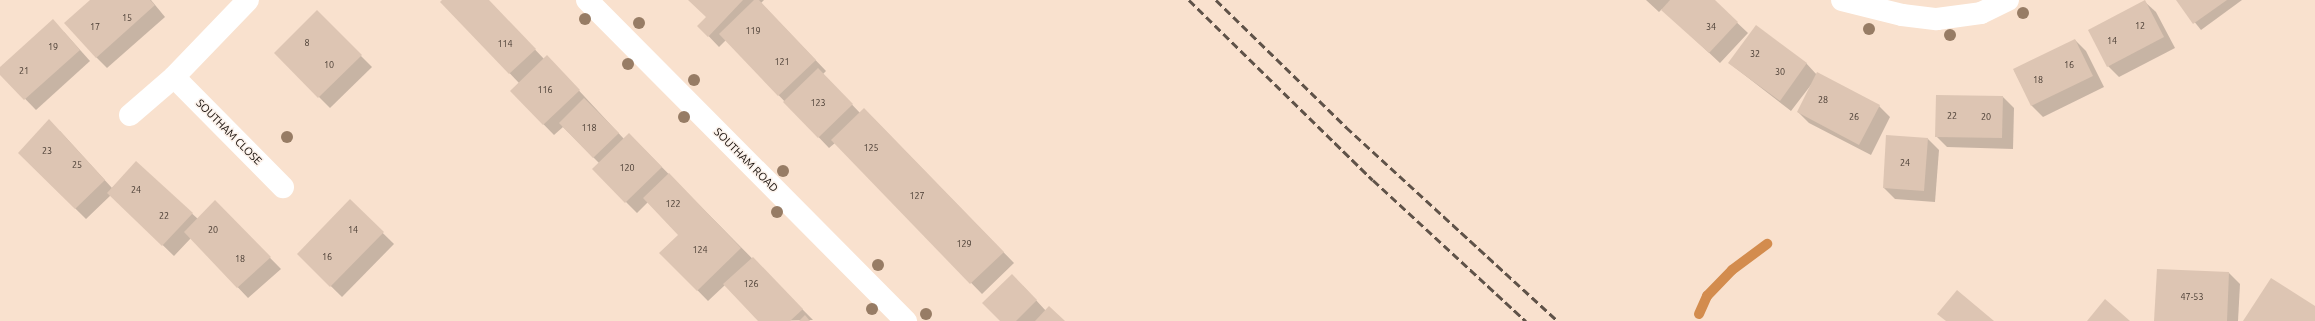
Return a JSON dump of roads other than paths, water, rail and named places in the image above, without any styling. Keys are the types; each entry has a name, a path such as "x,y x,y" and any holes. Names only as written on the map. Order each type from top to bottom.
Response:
{"street":[{"path":"130,114 174,77 248,0"},
{"name":"SOUTHAM ROAD","path":"587,0 906,321"},
{"path":"1842,0 1902,15 1937,19 1981,13 2008,0"},
{"name":"SOUTHAM CLOSE","path":"174,77 283,187"}],"waterway":[{"path":"1699,314 1707,296 1732,270 1767,244"}],"railway":[{"path":"1189,0 1373,180 1526,321"},
{"path":"1216,0 1346,127 1558,321"}]}
